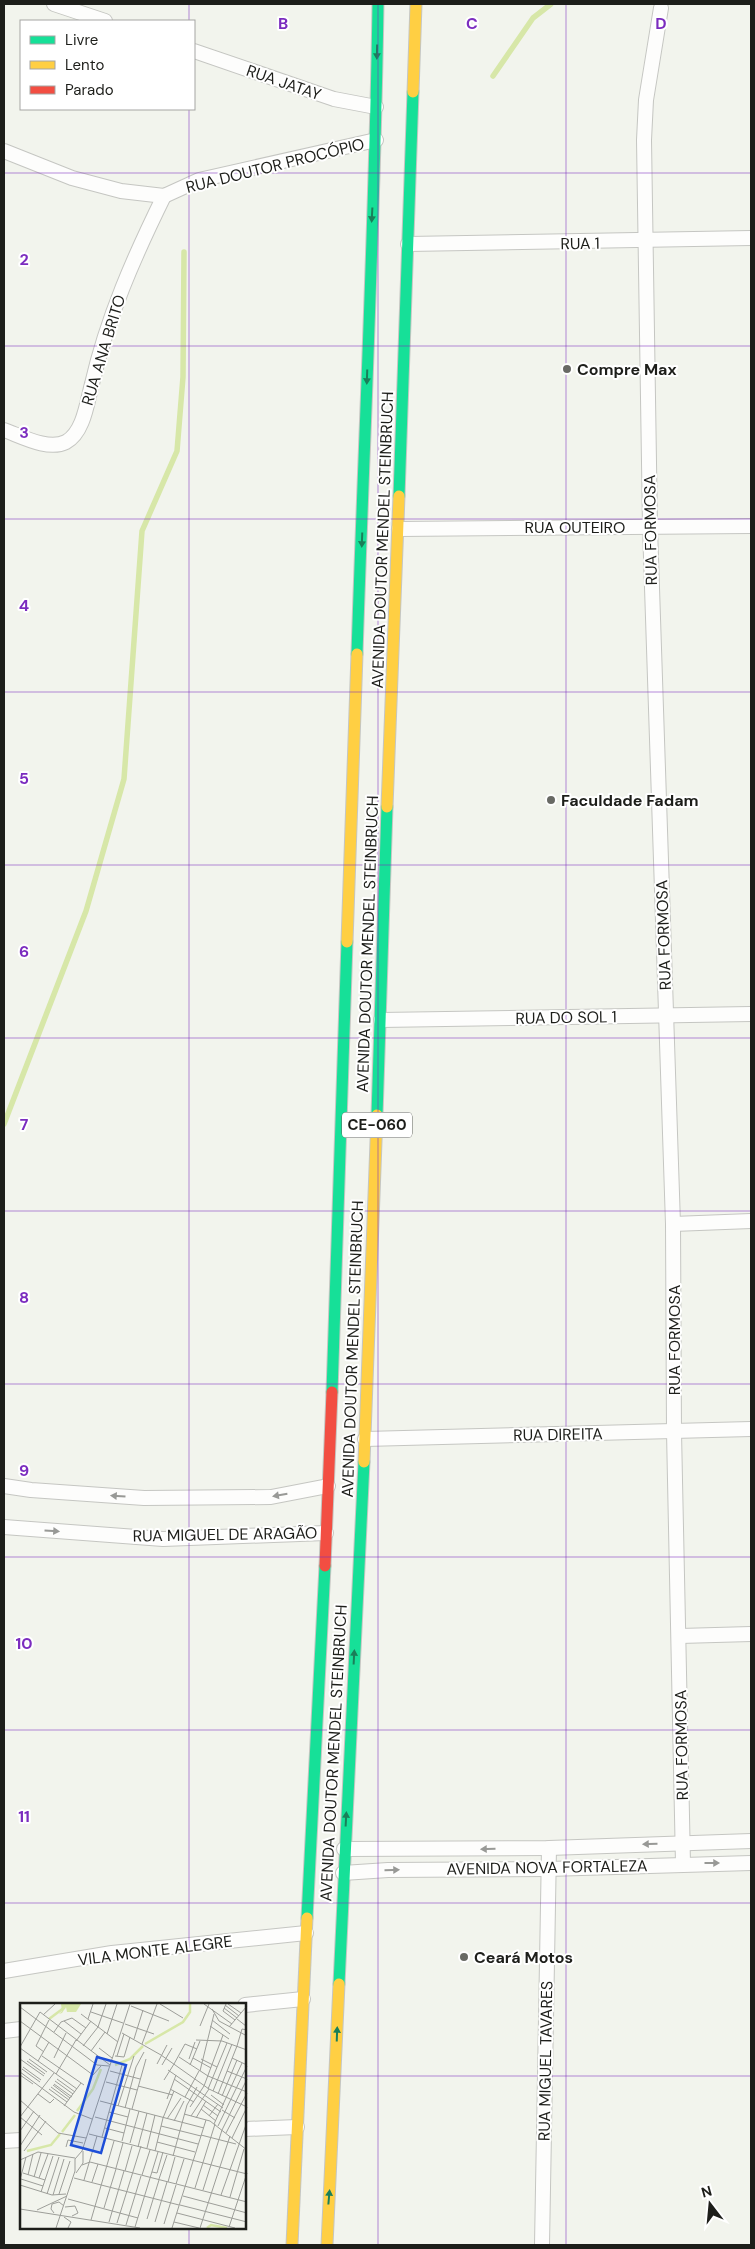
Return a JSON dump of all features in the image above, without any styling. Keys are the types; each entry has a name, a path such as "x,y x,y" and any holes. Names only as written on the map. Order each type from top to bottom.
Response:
{"highway":[{"name":"AVENIDA DOUTOR MENDEL STEINBRUCH","path":"292,2245 328,1486 371,230 376,140 378,4"},
{"name":"AVENIDA DOUTOR MENDEL STEINBRUCH","path":"327,2245 344,1849 365,1439 399,529 416,4"}],"street":[{"path":"54,4 102,20"},
{"name":"RUA FORMOSA","path":"661,8 646,100 644,140 650,527 673,1224 674,1432 680,1636 683,1864"},
{"name":"RUA JATAY","path":"195,51 334,99 376,107"},
{"name":"RUA DOUTOR PROCÓPIO","path":"4,151 72,178 121,191 164,196 200,180 376,140"},
{"name":"RUA ANA BRITO","path":"4,430 36,442 52,444 64,443 78,430 87,405 99,352 128,273 164,196"},
{"name":"RUA 1","path":"408,244 646,242 751,238"},
{"name":"RUA OUTEIRO","path":"399,529 751,526"},
{"name":"RUA DO SOL 1","path":"381,1020 751,1014"},
{"path":"673,1224 751,1221"},
{"name":"RUA DIREITA","path":"365,1439 751,1429"},
{"path":"4,1486 31,1490 144,1498 271,1497 328,1486"},
{"name":"RUA MIGUEL DE ARAGÃO","path":"4,1527 163,1539 326,1533"},
{"path":"680,1636 751,1634"},
{"name":"AVENIDA NOVA FORTALEZA","path":"344,1849 549,1848 751,1841"},
{"name":"RUA MIGUEL TAVARES","path":"542,2245 549,1848"},
{"name":"AVENIDA NOVA FORTALEZA","path":"343,1874 388,1870 548,1869 751,1863"},
{"name":"VILA MONTE ALEGRE","path":"4,1972 112,1953 306,1933"},
{"path":"246,2005 304,1999"},
{"path":"4,2031 20,2029"},
{"path":"246,2129 297,2127"},
{"path":"4,2141 20,2140"}],"waterway":[{"path":"493,76 533,18 551,4"},
{"path":"4,1124 86,911 124,779 142,531 177,451 183,377 184,252"}],"traffic: fast":[{"path":"357,654 372,248 378,4"},
{"path":"399,496 413,92"},
{"path":"377,1115 387,807"},
{"path":"332,1392 347,942"},
{"path":"339,1984 364,1462"},
{"path":"307,1918 325,1566"}],"traffic: slow":[{"path":"413,92 416,4"},
{"path":"387,807 399,496"},
{"path":"347,942 357,654"},
{"path":"364,1462 377,1115"},
{"path":"292,2245 307,1918"},
{"path":"327,2245 339,1984"}],"traffic: jam":[{"path":"325,1566 332,1392"}],"place":[{"name":"Compre Max","path":"567,369"},
{"name":"Faculdade Fadam","path":"551,800"},
{"name":"Ceará Motos","path":"464,1957"}]}
